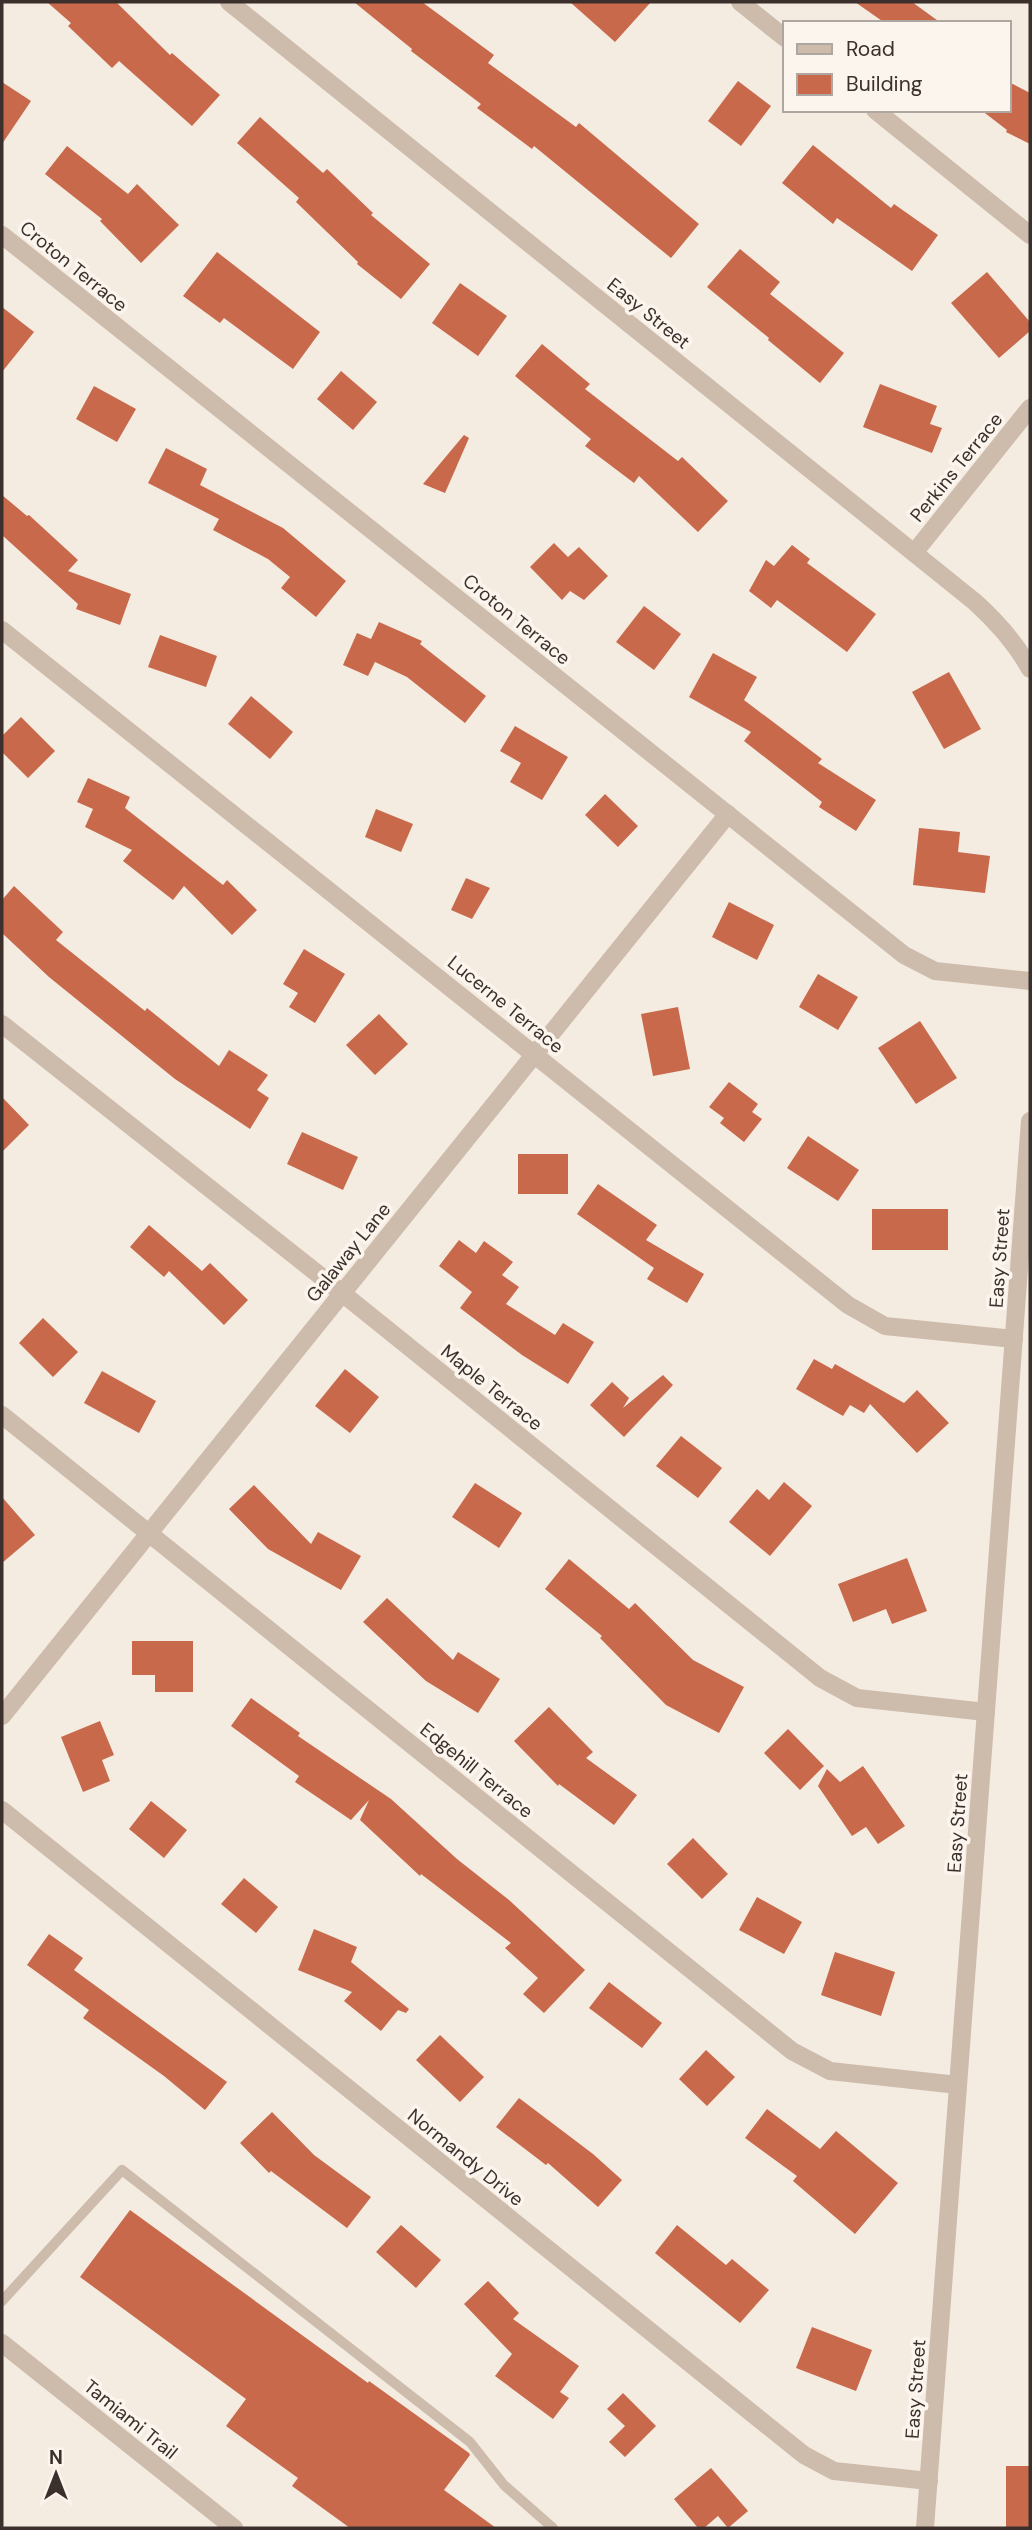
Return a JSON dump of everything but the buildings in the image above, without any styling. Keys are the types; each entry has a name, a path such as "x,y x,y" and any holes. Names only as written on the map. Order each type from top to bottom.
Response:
{"street":[{"name":"Easy Street","path":"229,2 975,602 1001,626 1022,653 1030,669"},
{"path":"740,2 783,36"},
{"path":"877,112 1030,235"},
{"name":"Croton Terrace","path":"2,235 904,955 935,971 1030,981"},
{"name":"Perkins Terrace","path":"914,553 1030,408"},
{"name":"Lucerne Terrace","path":"2,630 848,1305 885,1325 1014,1339"},
{"name":"Galaway Lane","path":"2,1716 728,814"},
{"name":"Maple Terrace","path":"2,1024 342,1293 820,1678 857,1698 986,1712"},
{"name":"Easy Street","path":"925,2528 1030,1121"},
{"name":"Edgehill Terrace","path":"2,1415 792,2050 830,2071 958,2085"},
{"name":"Normandy Drive","path":"2,1810 804,2455 834,2471 929,2481"},
{"name":"Tamiami Trail","path":"2,2343 234,2528"}],"lane":[{"path":"2,2301 122,2170 470,2442 504,2485 552,2528"}]}
